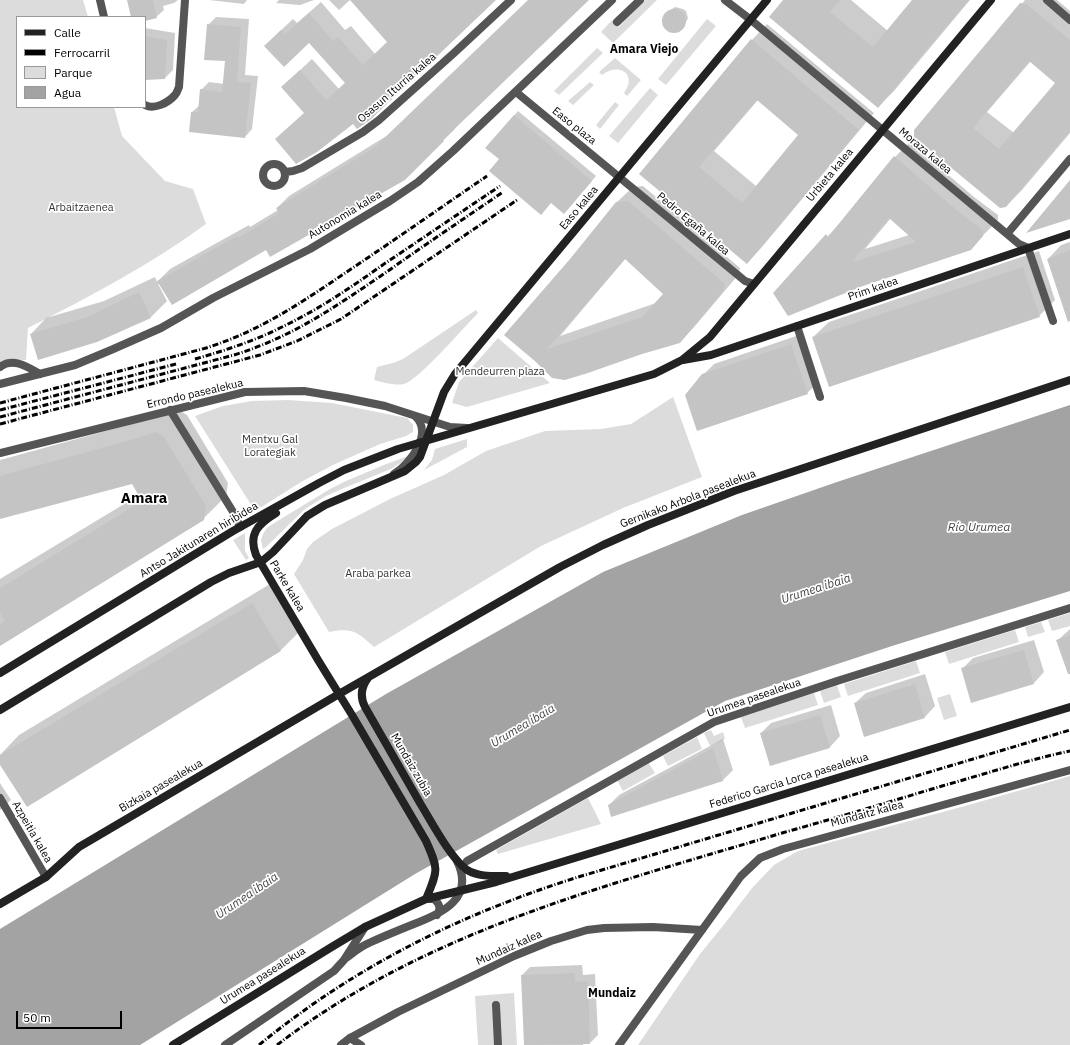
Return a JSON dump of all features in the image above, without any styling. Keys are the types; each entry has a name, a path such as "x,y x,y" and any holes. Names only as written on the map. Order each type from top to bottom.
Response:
{"main road":[{"name":"Easo kalea","path":"423,441 434,422 444,392 455,374 767,0"},
{"name":"Urbieta kalea","path":"682,360 710,337 991,0"},
{"name":"Prim kalea","path":"682,360 711,355 1070,234"},
{"path":"469,428 654,374 682,360"},
{"name":"Gernikako Arbola pasealekua","path":"339,694 560,567 603,545 648,525 734,491 1070,380"},
{"name":"Antso Jakitunaren hiribidea","path":"0,673 240,527 318,483 351,467 398,449 469,428"},
{"path":"0,710 211,582 229,573 260,562 273,552 307,516 331,502 405,470 420,457 423,441"},
{"name":"Parke kalea","path":"294,497 287,506 266,519 256,529 253,549 339,694"},
{"name":"Mundaiz zubia","path":"368,677 363,686 362,692 365,707 439,834 457,861"},
{"path":"339,694 426,841 435,862 435,878 426,899"},
{"name":"Bizkaia pasealekua","path":"0,904 46,877 79,847 339,694"},
{"name":"Federico Garcia Lorca pasealekua","path":"426,899 515,876 1070,707"},
{"name":"Federico Garcia Lorca pasealekua","path":"457,861 466,869 478,874 490,876 515,876"},
{"name":"Urumea pasealekua","path":"173,1045 330,948 365,928 426,899"}],"street":[{"path":"100,0 104,16"},
{"path":"146,105 156,106 165,103 175,95 179,87 185,0"},
{"name":"Osasun Iturria kalea","path":"285,172 302,168 371,126 454,53 511,0"},
{"name":"Autonomia kalea","path":"0,384 75,365 161,328 213,298 310,249 390,201 418,182 453,151 612,0"},
{"path":"617,22 640,0"},
{"name":"Moraza kalea","path":"725,0 751,20 1019,244 1028,248"},
{"path":"1047,0 1070,20"},
{"name":"Easo plaza","path":"516,92 619,177"},
{"path":"1007,234 1070,159"},
{"name":"Pedro Egaña kalea","path":"619,177 745,281 754,284"},
{"path":"1028,248 1053,321"},
{"path":"797,326 820,397"},
{"path":"0,367 11,363 24,365 40,374"},
{"name":"Errondo pasealekua","path":"0,453 245,392 304,392 346,398 398,410 414,416"},
{"path":"170,410 233,512 240,527"},
{"path":"414,416 450,427 469,428"},
{"path":"414,416 421,423 423,441"},
{"name":"Urumea pasealekua","path":"467,861 714,722 837,681 1070,608"},
{"name":"Mundaitz kalea","path":"619,1045 741,876 760,858 783,848 1070,770"},
{"name":"Azpeitia kalea","path":"0,798 46,877"},
{"path":"344,960 367,943 437,915 451,905 460,890 462,874 457,861"},
{"path":"426,899 437,902 440,908 437,915"},
{"name":"Mundaiz kalea","path":"341,1045 350,1038 398,1012 551,941 587,930 598,929 653,927 702,930"},
{"path":"225,1045 334,971 344,960 365,928"},
{"path":"496,1005 498,1045"},
{"path":"350,1038 361,1045"}],"green space":[{"name":"Arbaitzaenea","path":"0,0 83,0 88,16 16,16 16,108 114,108 122,136 165,181 193,189 206,224 141,267 28,328 26,360 6,361 0,364"},
{"path":"645,0 657,0 613,43 601,32 612,20 619,27"},
{"path":"707,19 716,26 666,85 658,79"},
{"path":"597,48 603,53 559,95 554,91"},
{"path":"615,58 641,80 627,96 624,93 628,86 629,80 625,72 615,70 608,71 602,75 599,72"},
{"path":"590,82 594,85 573,105 568,101"},
{"path":"650,88 658,95 618,143 609,136"},
{"path":"615,102 619,105 600,129 596,125"},
{"path":"476,310 478,313 420,373 411,380 404,384 389,384 374,380 377,367 403,359"},
{"name":"Mendeurren plaza","path":"498,338 550,383 467,407 452,403 459,382"},
{"name":"Araba parkea","path":"673,397 702,477 623,508 541,546 374,647 359,634 354,632 343,630 329,632 294,574 303,560 307,549 313,542 332,529 390,499 444,475 486,451 545,431 601,429 631,424"},
{"name":"Mentxu Gal Lorategiak","path":"288,400 332,403 407,418 413,425 413,432 406,436 380,444 335,464 301,482 255,511 195,416 223,406 252,401"},
{"path":"467,439 467,447 424,470 432,460 435,449"},
{"path":"408,456 408,458 391,469 326,496 305,509 263,549 261,540 263,534 271,525 330,489"},
{"path":"245,533 245,551 249,558 246,560 233,540"},
{"path":"1070,613 1070,626 1052,631 1048,620"},
{"path":"1041,622 1045,632 1028,637 1025,627"},
{"path":"1015,630 1019,642 949,664 945,652"},
{"path":"916,661 920,673 848,696 844,684"},
{"path":"837,685 841,697 824,703 820,691"},
{"path":"814,693 818,705 745,728 741,717"},
{"path":"950,694 957,716 944,720 937,698"},
{"path":"711,730 714,736 723,732 725,739 710,746 704,733"},
{"path":"697,737 702,749 668,766 663,756"},
{"path":"648,762 655,773 623,791 617,780"},
{"path":"1070,776 1070,1045 638,1045 700,954 753,887 774,865 798,851"},
{"path":"588,798 601,824 498,854 496,850"},
{"path":"514,993 517,1045 478,1045 475,996"}],"water":[{"name":"Río Urumea","path":"1070,405 1070,591 892,646 725,701 415,874 140,1045 0,1045 0,929 386,694 603,572 742,515"}],"building":[{"path":"127,0 153,0 157,18 146,21 146,16 131,16"},
{"path":"350,0 496,0 370,120 357,129 353,124 317,152 296,164 275,139 304,113 281,87 300,70 326,100 345,83 309,43 284,67 264,46 281,30 285,34 309,13 333,41 338,37 363,65 387,42"},
{"path":"528,0 589,0 443,140 444,141 405,180 270,257 266,250 172,305 157,281 237,236 238,238 279,213 276,208 375,147"},
{"path":"783,0 840,0 830,12 873,47 912,0 969,0 878,108 769,17"},
{"path":"1020,3 1026,4 1070,40 1070,131 1006,207 1000,208 914,137 914,130","holes":["1029,61 1055,83 999,149 973,128"]},
{"path":"674,9 679,10 685,16 685,26 679,32 674,33 669,32 663,26 662,21 663,16 669,10"},
{"path":"207,24 241,27 237,82 251,83 245,138 189,132 191,112 198,112 200,89 222,92 225,61 204,60"},
{"path":"146,36 167,40 165,79 146,80"},
{"path":"751,39 859,130 747,264 639,174","holes":["757,100 798,135 742,203 699,167"]},
{"path":"514,115 592,181 564,214 551,203 541,215 489,171 499,159 485,148"},
{"path":"894,156 959,212 983,230 983,236 971,250 863,286 788,316 773,293 826,234 828,237","holes":["889,218 916,242 852,262"]},
{"path":"1070,180 1070,219 1026,233"},
{"path":"628,201 725,284 724,290 680,343 565,380 552,378 536,362 504,335 570,259 616,202","holes":["625,259 663,294 642,317 547,349"]},
{"path":"1070,250 1070,321 1068,322 1047,259"},
{"path":"1023,267 1040,317 829,387 812,337"},
{"path":"139,292 151,318 97,342 38,360 30,334 87,317"},
{"path":"791,344 808,394 697,431 685,395 702,374"},
{"path":"156,432 164,437 206,506 204,520 0,646 0,624 5,621 0,613 0,588 142,501 132,484 0,519 0,476"},
{"path":"252,603 281,651 27,807 0,765 0,755"},
{"path":"1070,635 1070,674 1068,674 1056,640"},
{"path":"1024,650 1034,684 971,703 961,668"},
{"path":"915,684 925,718 864,737 854,703"},
{"path":"820,715 830,748 770,766 760,733"},
{"path":"713,748 723,781 611,817 608,805"},
{"path":"575,973 575,982 588,981 590,1044 524,1045 521,975"}],"railway":[{"path":"0,403 206,348 227,341 265,323 318,291 487,176"},
{"path":"195,359 253,340 312,311 349,288 500,186"},
{"path":"0,417 256,348 276,339 333,308 503,192"},
{"path":"0,424 260,355 297,341 341,319 517,200"},
{"path":"0,410 176,364"},
{"path":"259,1045 332,991 370,968 409,946 490,909 575,878 1070,730"},
{"path":"277,1045 334,1005 394,971 456,942 519,916 649,872 1006,767 1070,751"}],"district":[{"name":"Amara Viejo","path":"644,50"},
{"name":"Amara","path":"144,499"},
{"name":"Mundaiz","path":"612,994"}],"water label":[{"name":"Urumea ibaia","path":"816,589"},
{"name":"Urumea ibaia","path":"523,726"},
{"name":"Urumea ibaia","path":"247,896"}]}
